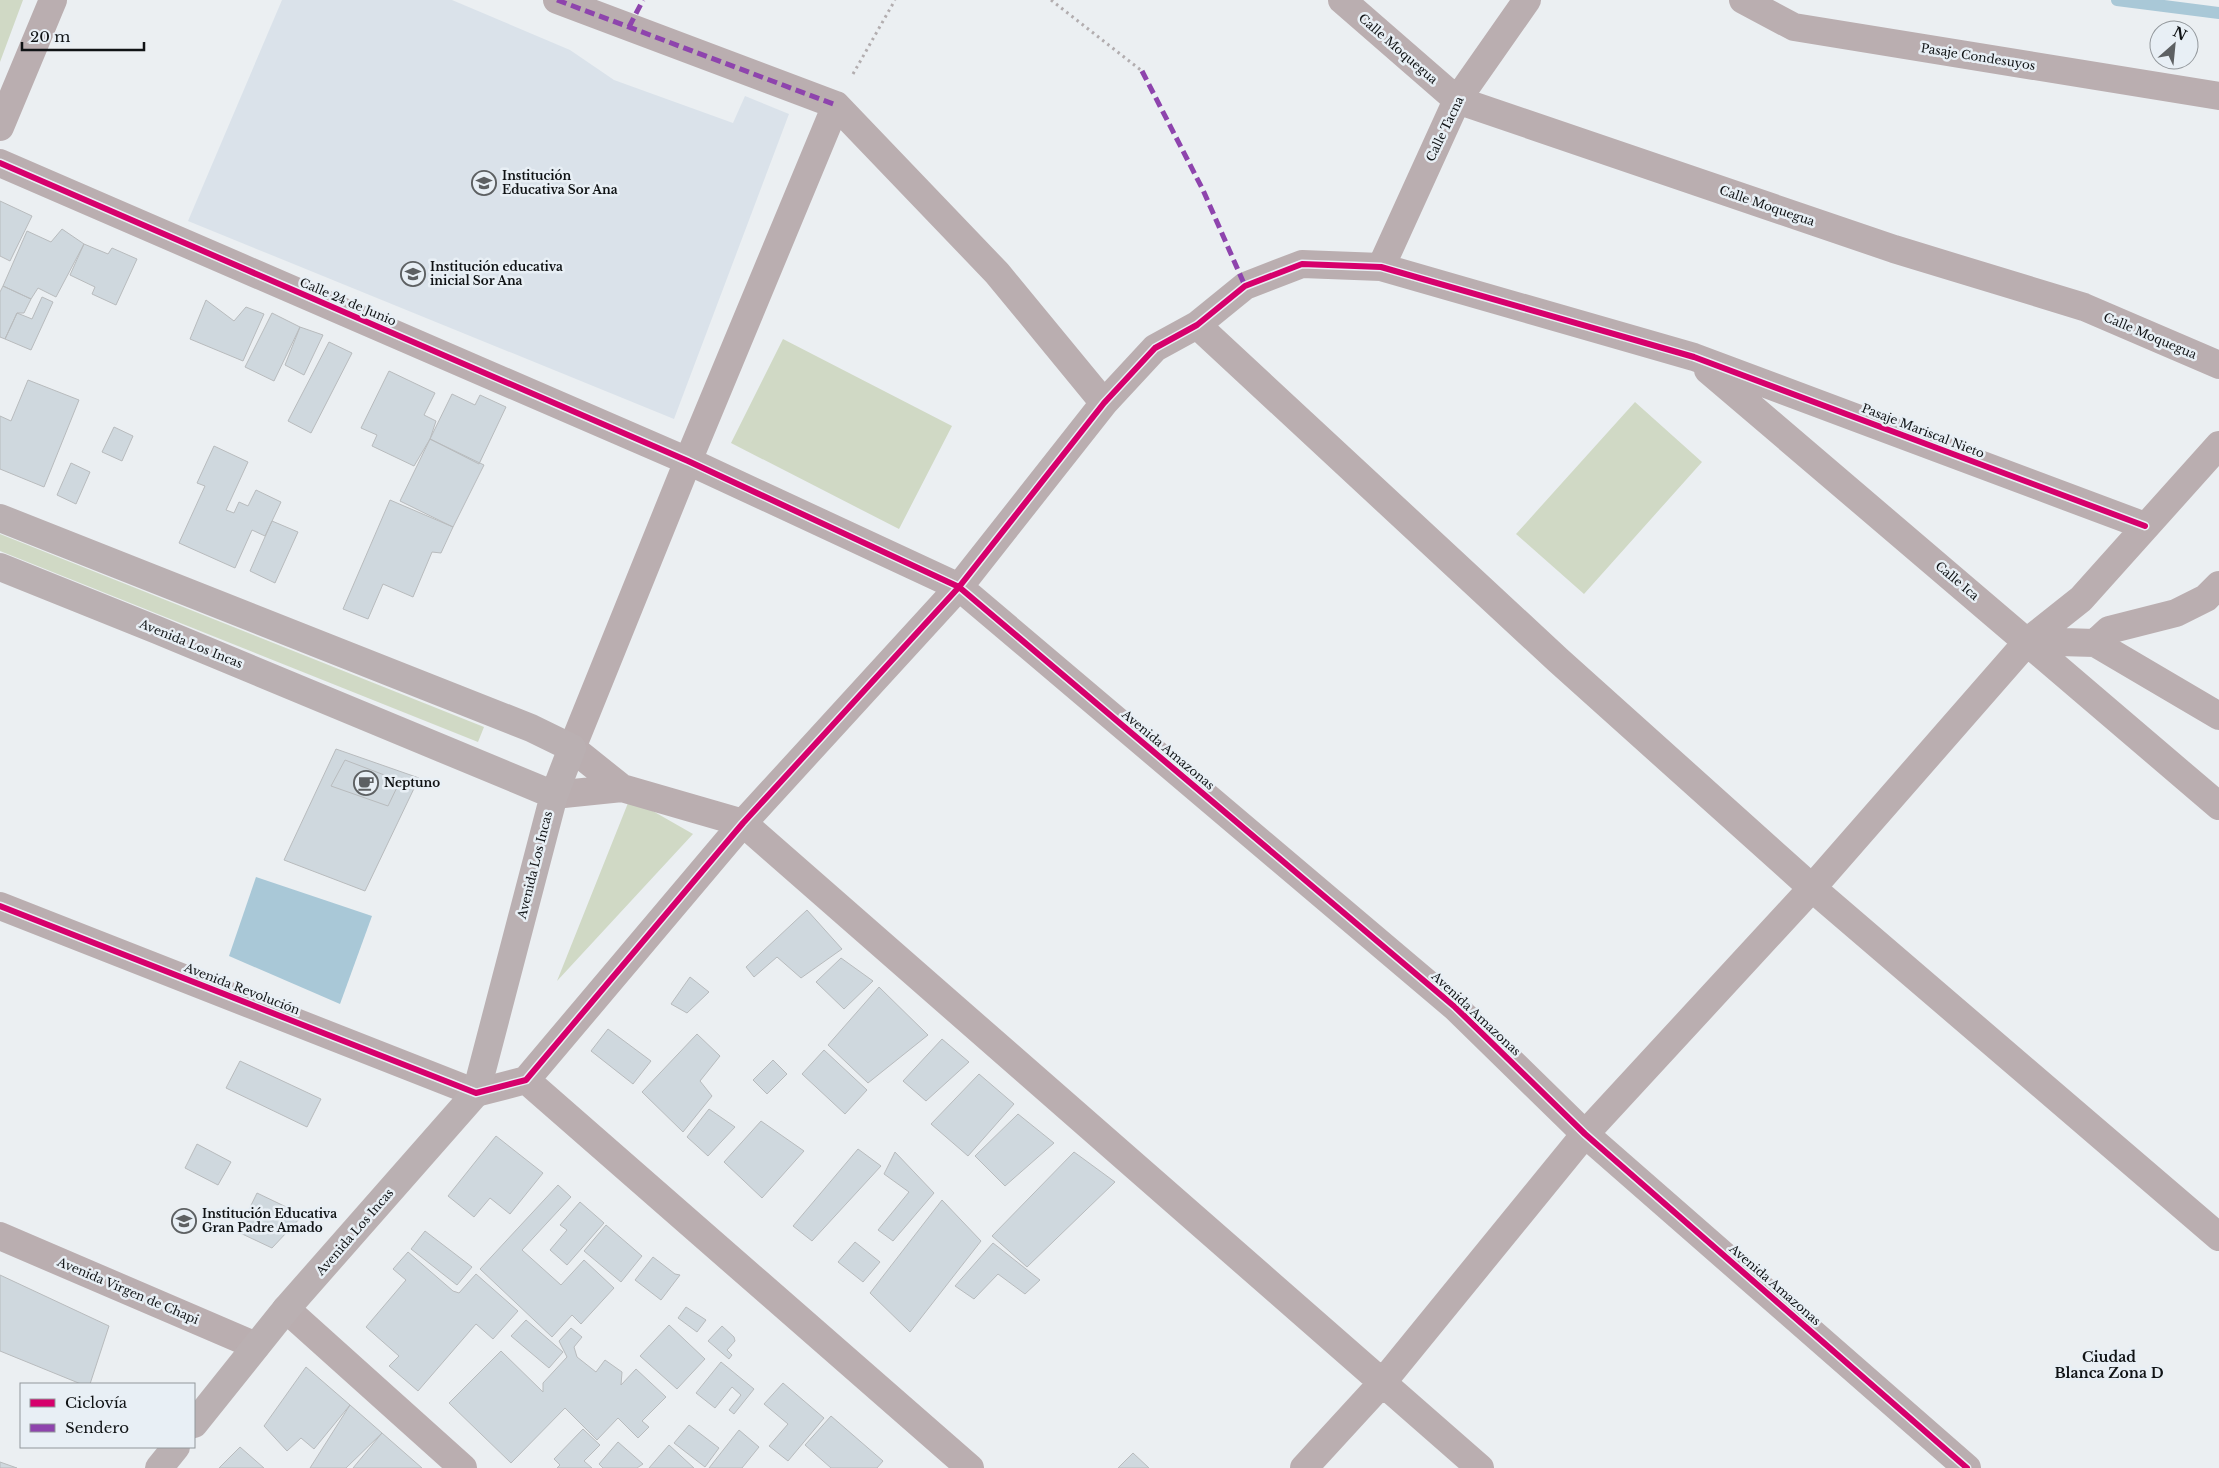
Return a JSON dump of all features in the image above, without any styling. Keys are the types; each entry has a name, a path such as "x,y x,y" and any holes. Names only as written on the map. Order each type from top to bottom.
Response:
{"main road":[{"path":"0,518 531,728 572,748 554,795"},
{"name":"Avenida Los Incas","path":"0,567 554,795 476,1093 286,1309 195,1423"},
{"path":"159,1468 175,1448"}],"street":[{"path":"0,127 53,0"},
{"path":"557,0 836,105 997,273 1104,403"},
{"name":"Calle Moquegua","path":"1342,0 1457,100 1894,249 2084,307 2219,365"},
{"name":"Calle Tacna","path":"1381,267 1457,100 1527,0"},
{"name":"Pasaje Condesuyos","path":"1743,0 1794,27 2219,96"},
{"path":"622,788 572,748 688,461 836,105"},
{"name":"Calle 24 de Junio","path":"0,163 688,461 959,587"},
{"name":"Pasaje Mariscal Nieto","path":"526,1080 744,823 959,587 1104,403 1155,348 1197,325 1245,286 1302,264 1381,267 1694,357 2145,526"},
{"path":"1197,325 1558,660 1812,888 2219,1237"},
{"name":"Calle Ica","path":"1694,357 2219,806"},
{"path":"1304,1468 1382,1383 1585,1134 1812,888 2028,641 2081,600 2219,445"},
{"path":"2095,643 2109,630 2176,613 2206,598 2219,585"},
{"name":"Avenida Amazonas","path":"959,587 1455,1007 1585,1134 1967,1468"},
{"path":"2028,641 2095,643 2219,716"},
{"path":"554,795 622,788 744,823 1480,1468"},
{"name":"Avenida Revolución","path":"0,906 476,1093"},
{"path":"476,1093 526,1080 970,1468"},
{"name":"Avenida Virgen de Chapi","path":"0,1236 256,1346"},
{"path":"286,1309 464,1468"}],"path":[{"path":"836,105 896,0"},
{"path":"1051,0 1142,71"}],"shaded area":[{"name":"Institución Educativa Sor Ana","path":"282,0 452,0 570,50 614,80 733,123 745,96 789,114 674,419 188,221"}],"green space":[{"path":"0,0 23,0 0,62"},
{"path":"783,339 952,426 899,529 731,443"},
{"path":"1635,402 1702,462 1584,594 1516,534"},
{"path":"0,534 484,727 478,742 0,551"},
{"path":"630,798 693,834 557,981"}],"water":[{"path":"256,877 372,916 340,1004 229,956"}],"building":[{"path":"0,201 32,216 10,261 0,256"},
{"path":"62,229 84,244 56,297 38,288 31,299 3,286 27,231 51,242"},
{"path":"84,244 108,254 112,248 137,259 116,305 92,294 95,287 70,275"},
{"path":"3,286 31,299 24,313 17,313 5,339 0,337 0,292"},
{"path":"42,297 53,302 31,350 5,339 17,313 32,319"},
{"path":"206,300 234,321 246,307 264,314 243,361 190,339"},
{"path":"272,313 300,327 274,381 245,367"},
{"path":"300,327 323,335 304,375 285,365"},
{"path":"329,342 352,353 311,433 288,421"},
{"path":"389,371 435,393 424,415 436,421 430,439 414,466 372,446 377,435 361,428"},
{"path":"28,380 79,400 44,487 0,469 0,416 11,421"},
{"path":"452,394 475,405 480,395 506,407 479,464 430,439"},
{"path":"114,427 133,436 122,461 102,452"},
{"path":"430,439 484,465 453,527 400,501"},
{"path":"214,446 248,462 226,510 234,513 239,502 248,506 256,490 281,502 265,536 252,530 235,568 179,543 205,486 197,483"},
{"path":"71,463 90,472 76,504 57,495"},
{"path":"390,500 453,527 441,553 432,552 413,597 383,584 368,619 343,609"},
{"path":"272,521 298,532 275,583 250,571"},
{"path":"336,749 419,778 365,891 284,860"},
{"name":"Neptuno","path":"345,760 400,781 388,806 331,786"},
{"path":"807,910 842,949 801,978 777,957 754,977 746,967"},
{"path":"841,958 873,981 844,1009 816,982"},
{"path":"690,977 709,992 687,1013 671,1004"},
{"path":"879,987 928,1035 868,1083 828,1045"},
{"path":"608,1029 651,1061 633,1084 591,1051"},
{"path":"697,1034 720,1056 700,1081 712,1096 683,1132 642,1092"},
{"path":"942,1039 969,1062 926,1101 903,1081"},
{"path":"824,1050 867,1090 845,1114 802,1074"},
{"path":"773,1060 787,1074 767,1094 753,1080"},
{"path":"240,1061 321,1099 307,1127 226,1088"},
{"path":"979,1074 1014,1104 968,1156 931,1124"},
{"path":"709,1109 735,1127 708,1156 687,1137"},
{"path":"1018,1114 1054,1143 1005,1186 975,1156"},
{"path":"761,1121 804,1151 762,1198 724,1162"},
{"path":"496,1136 543,1173 510,1214 490,1198 474,1217 448,1196"},
{"path":"197,1144 231,1162 218,1185 185,1168"},
{"path":"858,1149 881,1166 812,1241 793,1226"},
{"path":"895,1152 934,1193 893,1241 878,1230 909,1192 884,1174"},
{"path":"1074,1152 1115,1182 1027,1267 992,1236"},
{"path":"558,1185 571,1197 522,1250 561,1285 584,1260 614,1288 581,1324 572,1315 552,1337 480,1269"},
{"path":"257,1193 303,1215 272,1248 238,1232"},
{"path":"942,1200 981,1241 910,1332 870,1293"},
{"path":"580,1202 604,1223 567,1265 550,1250 567,1230 560,1225"},
{"path":"606,1225 642,1256 621,1282 584,1251"},
{"path":"425,1231 472,1267 457,1285 411,1249"},
{"path":"855,1242 880,1262 863,1282 838,1262"},
{"path":"993,1243 1040,1280 1025,1294 998,1274 974,1299 955,1286"},
{"path":"408,1252 453,1291 459,1293 476,1274 518,1311 493,1339 476,1324 418,1391 389,1366 399,1356 366,1327 406,1280 393,1269"},
{"path":"653,1257 675,1274 680,1275 661,1300 635,1280"},
{"path":"0,1275 109,1326 90,1383 79,1383 0,1351"},
{"path":"686,1307 706,1320 697,1332 678,1318"},
{"path":"526,1320 563,1352 549,1368 511,1336"},
{"path":"669,1325 705,1359 677,1389 640,1356"},
{"path":"722,1326 734,1337 735,1341 727,1350 732,1355 729,1359 708,1341"},
{"path":"571,1328 582,1337 574,1347 577,1357 596,1372 605,1360 622,1372 621,1385 636,1369 666,1397 642,1421 649,1427 638,1438 618,1418 597,1440 565,1408 511,1463 449,1403 501,1351 543,1392 543,1383 567,1357 559,1341"},
{"path":"721,1362 754,1389 734,1414 729,1410 741,1395 732,1387 715,1408 696,1393"},
{"path":"306,1367 350,1405 314,1449 301,1438 287,1451 264,1426"},
{"path":"783,1383 824,1418 788,1461 769,1446 788,1424 764,1404"},
{"path":"350,1405 382,1433 346,1468 310,1468"},
{"path":"831,1416 883,1461 877,1468 831,1468 805,1445"},
{"path":"689,1425 719,1448 705,1467 674,1443"},
{"path":"583,1429 600,1445 584,1461 592,1468 557,1468 560,1465 554,1459"},
{"path":"739,1430 759,1447 742,1468 709,1468"},
{"path":"382,1433 422,1468 353,1468"},
{"path":"618,1442 643,1464 637,1468 603,1468 599,1464"},
{"path":"669,1445 694,1468 649,1468"},
{"path":"240,1447 264,1468 219,1468"},
{"path":"1133,1453 1149,1468 1118,1468"},
{"path":"0,1462 17,1468 0,1468"}],"waterway":[{"path":"2117,0 2219,13"}],"marked path":[{"path":"557,0 836,105"},
{"path":"629,27 643,0"},
{"path":"1142,71 1203,190 1245,286"}],"cycle path":[{"path":"0,163 688,461 959,587 1455,1007 1585,1134 1967,1468"},
{"path":"0,906 476,1093 526,1080 743,823 959,587 1104,403 1155,348 1197,325 1245,286 1302,264 1381,267 1694,357 2145,526"}],"place":[{"name":"Institución Educativa Sor Ana","path":"484,183"},
{"name":"Institución educativa inicial Sor Ana","path":"413,274"},
{"name":"Neptuno","path":"366,783"},
{"name":"Institución Educativa Gran Padre Amado","path":"184,1221"}],"district":[{"name":"Ciudad Blanca Zona D","path":"2109,1365"}]}
